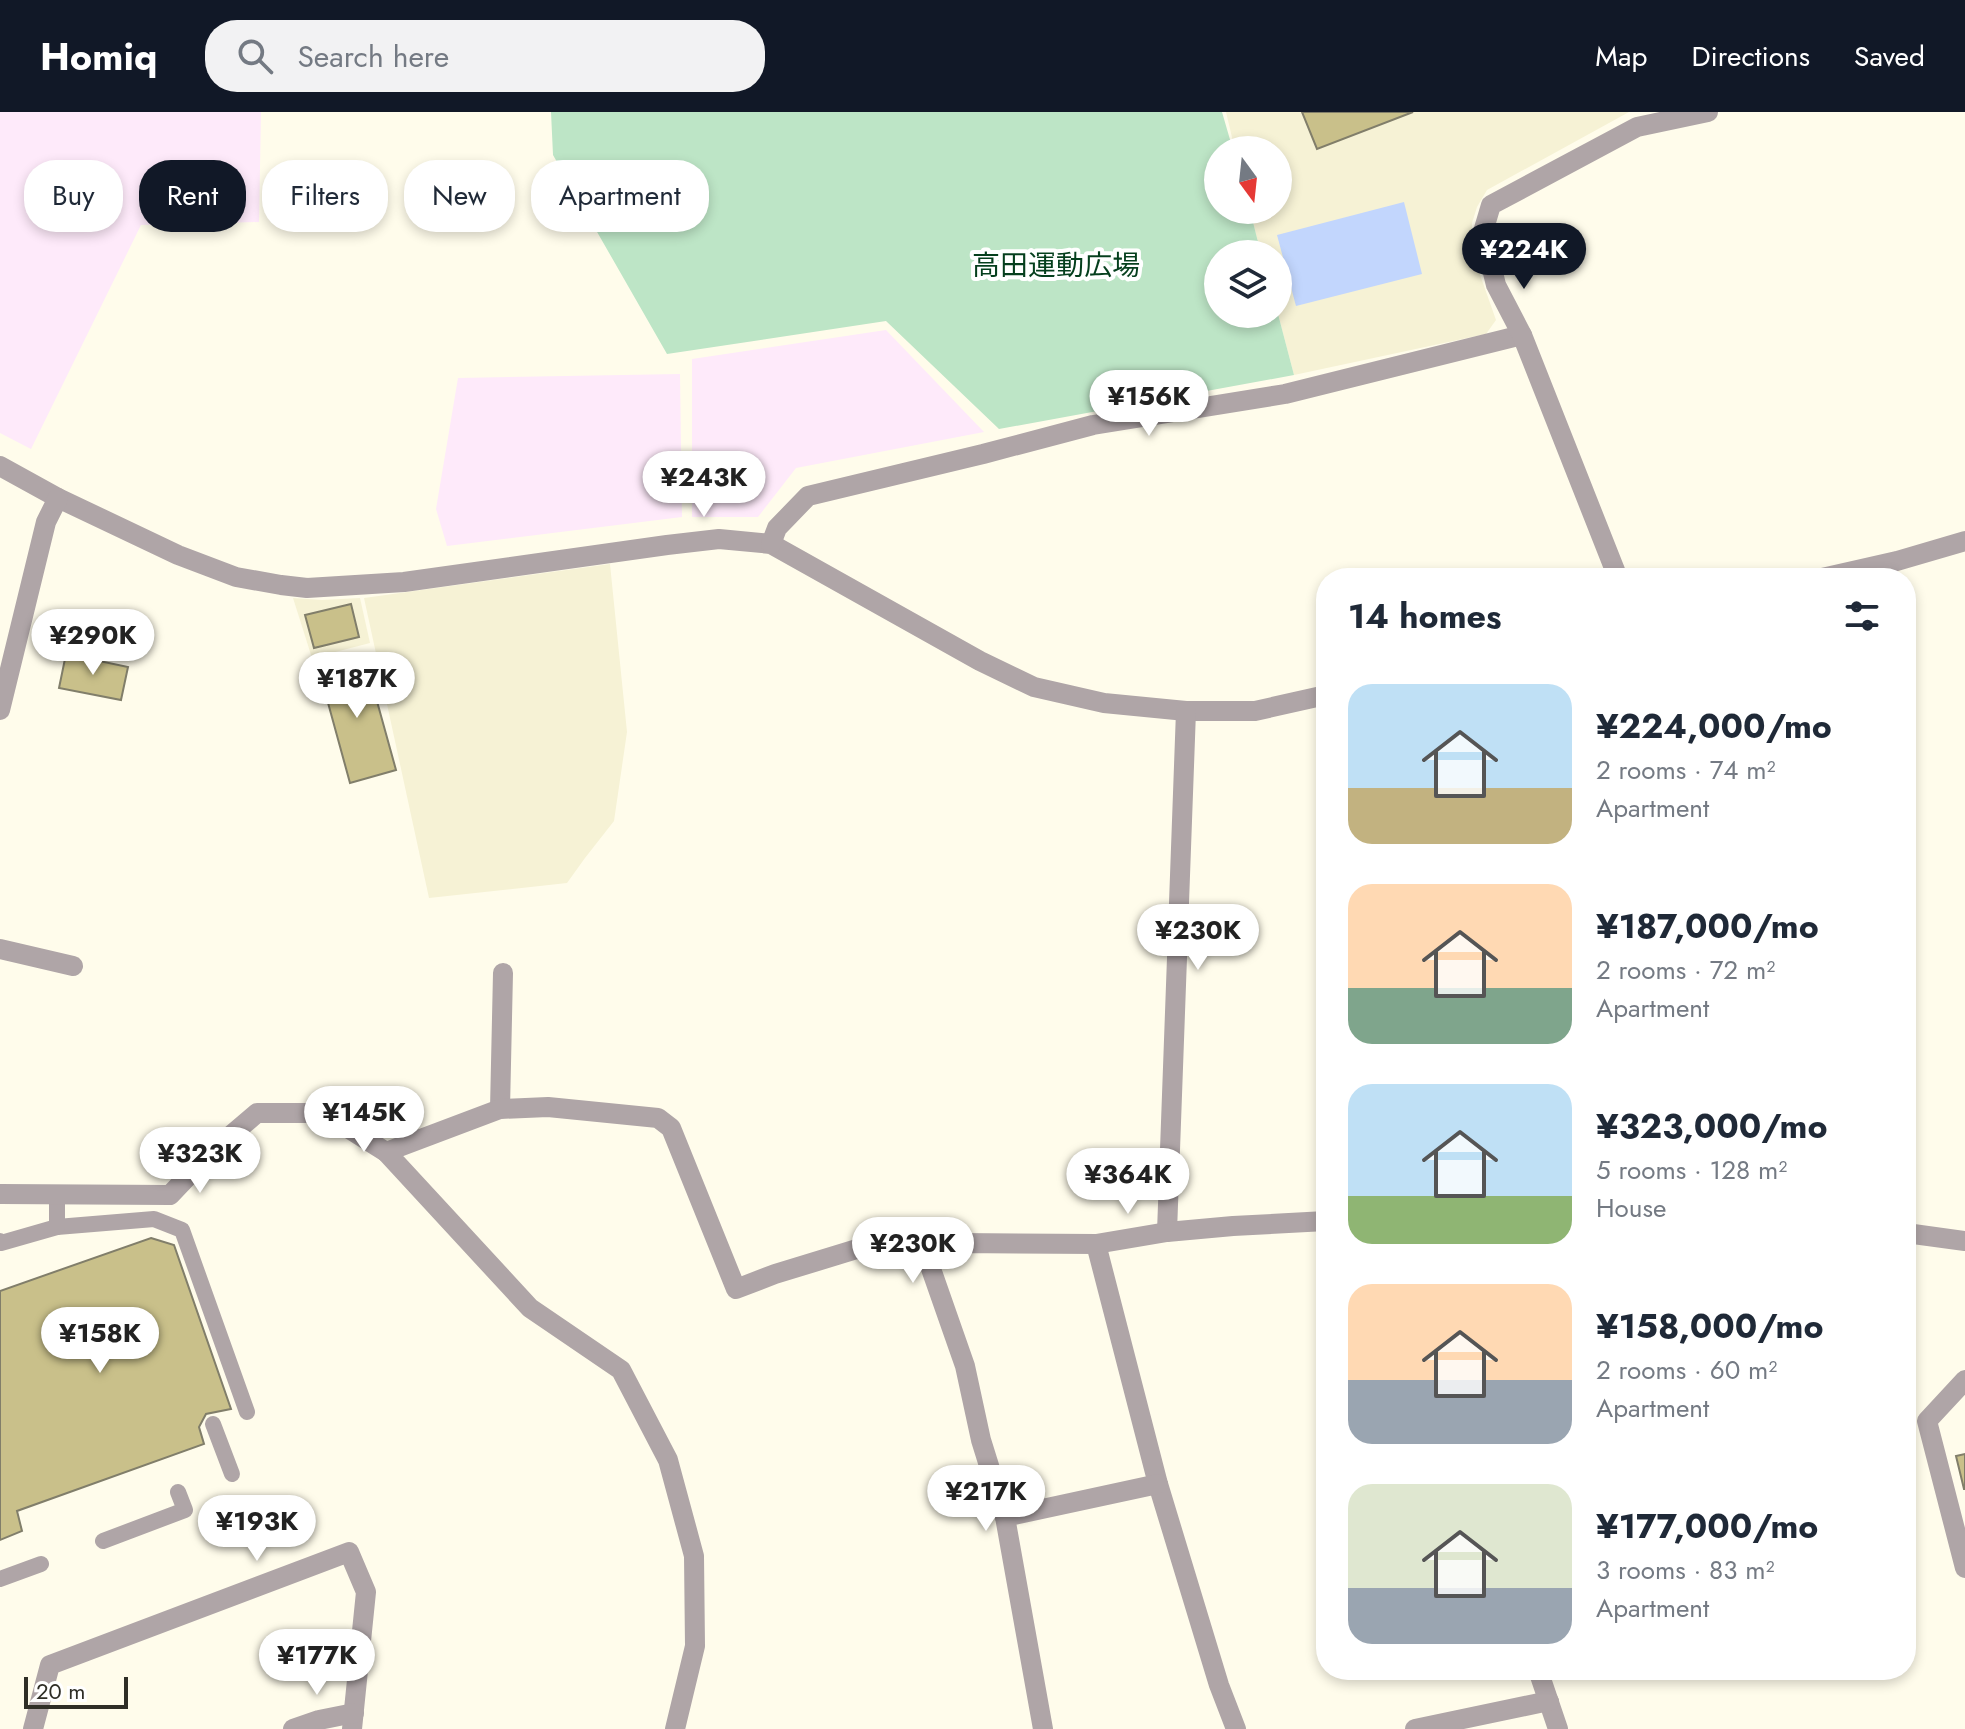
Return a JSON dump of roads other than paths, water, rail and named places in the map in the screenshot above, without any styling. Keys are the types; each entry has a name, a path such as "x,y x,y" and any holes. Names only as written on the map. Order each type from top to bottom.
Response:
{"street":[{"path":"1614,568 1522,335 1496,285 1483,232 1491,205 1637,127 1708,112"},
{"path":"771,544 777,528 808,496 1093,425 1285,394 1522,335"},
{"path":"0,466 58,498 178,555 236,577 307,588 404,582 719,539 771,544 980,661 1034,687 1104,703 1186,711 1255,711 1316,697"},
{"path":"0,710 46,522 58,498"},
{"path":"1866,568 1965,541"},
{"path":"1167,1232 1186,711"},
{"path":"0,949 73,966"},
{"path":"500,1109 503,973"},
{"path":"386,1152 500,1109 548,1107 658,1118 671,1128 736,1289 860,1248 971,1243 1096,1244 1167,1232 1316,1222"},
{"path":"0,1194 170,1195 210,1153 257,1113 324,1113 386,1152 530,1308 621,1370 668,1460 694,1556 695,1646 675,1729"},
{"path":"1916,1234 1965,1241"},
{"path":"1096,1244 1158,1484 1219,1685 1236,1729"},
{"path":"923,1246 965,1366 981,1440 1005,1517 1043,1729"},
{"path":"1965,1380 1927,1421 1958,1515 1965,1568"},
{"path":"1005,1517 1158,1484"},
{"path":"33,1729 50,1665 349,1552 366,1592 353,1721 319,1720 293,1729"},
{"path":"1542,1680 1558,1729"},
{"path":"1415,1729 1549,1701"}],"lane":[{"path":"57,1194 57,1227"},
{"path":"0,1241 57,1227 154,1219 182,1230 247,1412"},
{"path":"213,1424 232,1474"},
{"path":"103,1541 185,1510 178,1492"},
{"path":"0,1579 41,1564"}],"water":[{"path":"1404,202 1422,274 1296,306 1292,291 1292,240 1278,240 1277,235"}],"park label":[{"name":"高田運動広場","path":"1056,265"}]}
